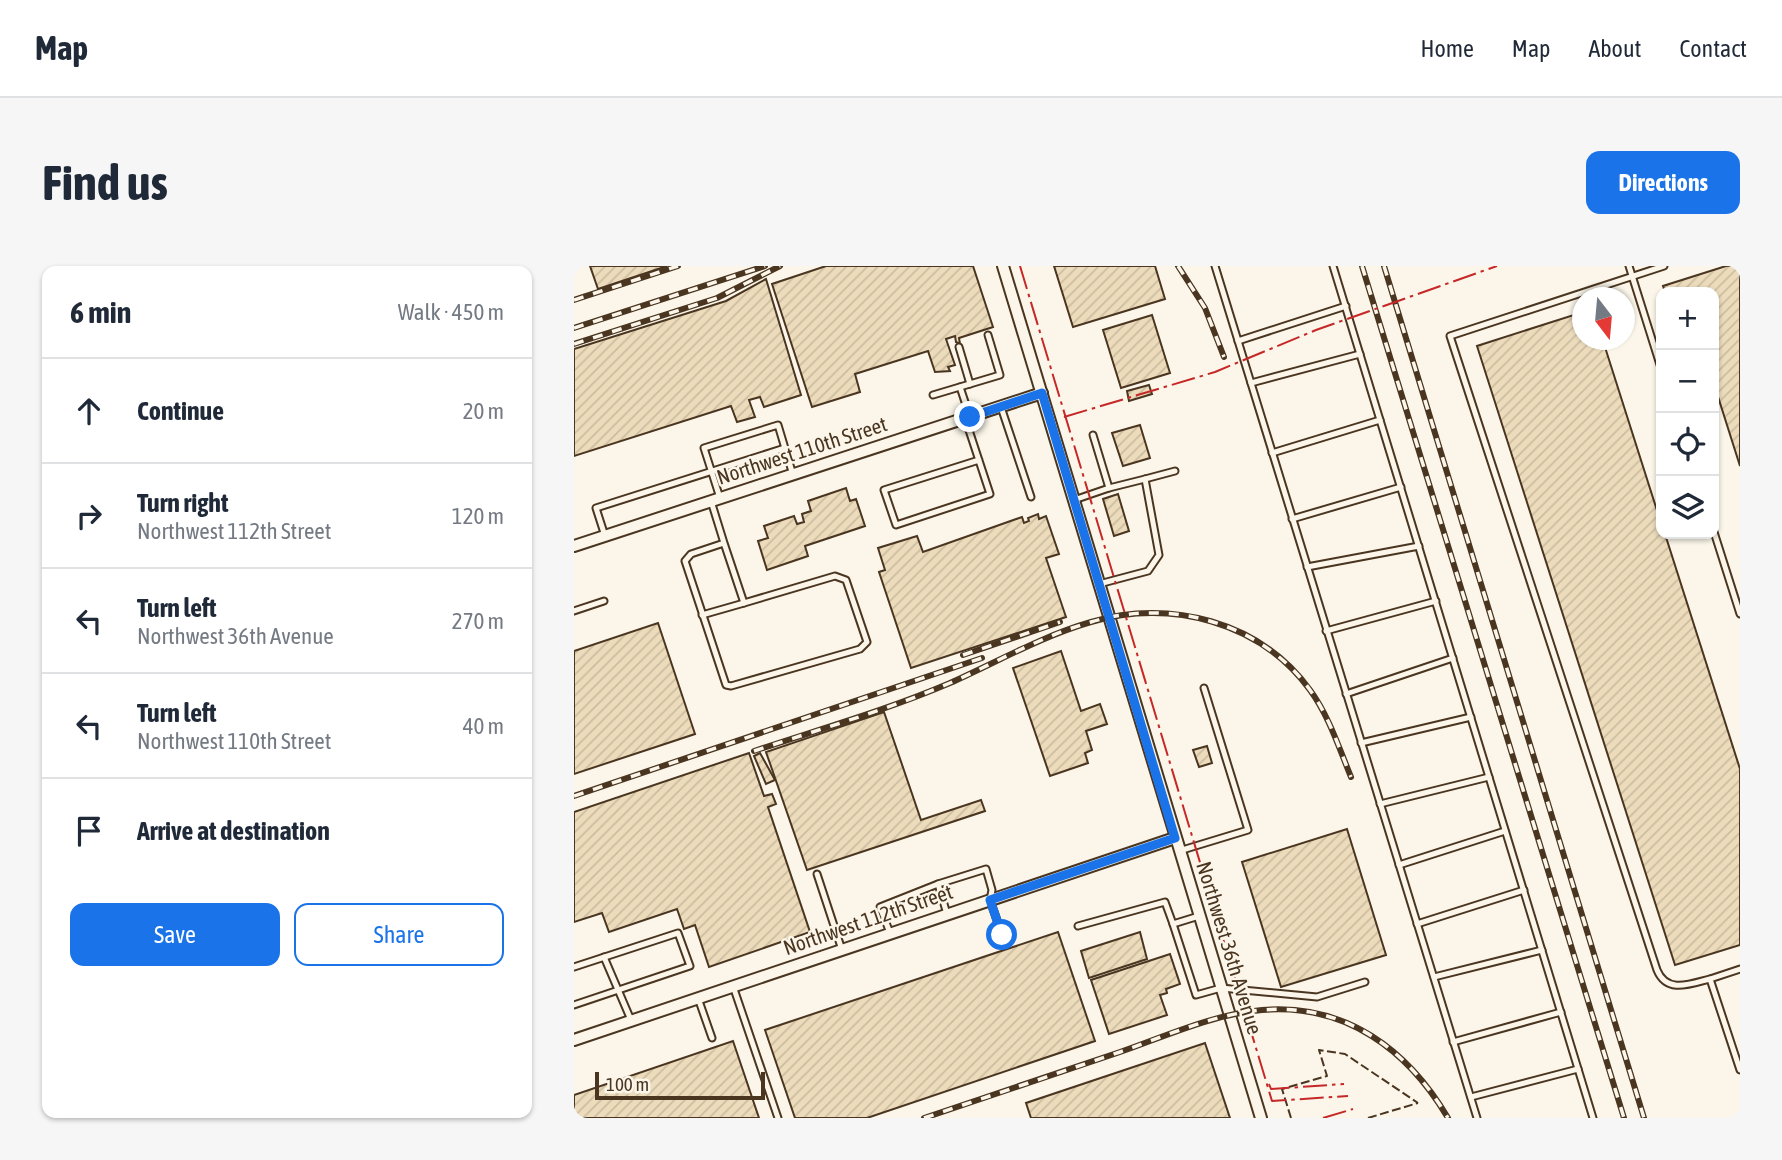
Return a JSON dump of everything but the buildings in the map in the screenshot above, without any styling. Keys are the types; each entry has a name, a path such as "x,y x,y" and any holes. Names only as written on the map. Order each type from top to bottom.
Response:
{"street":[{"name":"Northwest 36th Avenue","path":"1003,266 1261,1118"},
{"name":"Northwest 110th Street","path":"574,546 1042,393"},
{"name":"Northwest 112th Street","path":"574,1040 1175,838"}],"lane":[{"path":"1215,266 1477,1118"},
{"path":"1333,266 1593,1118"},
{"path":"1629,266 1656,352"},
{"path":"1664,266 1450,337 1657,970 1664,981 1676,986 1740,969"},
{"path":"1238,341 1346,306"},
{"path":"933,396 1000,375 988,335"},
{"path":"958,347 970,384"},
{"path":"1251,383 1360,354"},
{"path":"960,387 990,494 896,525 884,491 979,460"},
{"path":"1001,407 1031,497"},
{"path":"1272,453 1380,420"},
{"path":"744,603 724,543 704,448 778,425 793,475"},
{"path":"1093,435 1110,488"},
{"path":"605,536 596,508 785,448"},
{"path":"1074,500 1175,471"},
{"path":"1099,584 1148,571 1160,555 1144,479"},
{"path":"1292,519 1401,487"},
{"path":"1716,539 1740,614"},
{"path":"702,615 840,576 846,580 867,642 860,649 731,686 723,681 702,615 685,561 691,554 724,543"},
{"path":"1307,567 1419,546"},
{"path":"574,611 604,601"},
{"path":"1326,631 1436,601"},
{"path":"1346,694 1453,658"},
{"path":"1179,851 1248,830 1204,688"},
{"path":"1361,743 1471,717"},
{"path":"1380,804 1489,777"},
{"path":"1399,865 1506,831"},
{"path":"890,933 880,907 986,869 992,890 990,900 1002,935"},
{"path":"817,874 842,950"},
{"path":"938,884 947,914"},
{"path":"1417,924 1524,890"},
{"path":"1078,926 1165,902 1196,995 1221,988 1317,998 1365,982"},
{"path":"1173,924 1199,916"},
{"path":"574,967 678,933 690,966 574,1005"},
{"path":"1434,978 1542,950"},
{"path":"604,957 631,1020"},
{"path":"1710,979 1740,1070"},
{"path":"733,986 778,1118"},
{"path":"698,998 712,1038"},
{"path":"1454,1042 1561,1012"},
{"path":"1471,1097 1578,1069"}],"railway":[{"path":"574,300 678,266"},
{"path":"574,328 765,266"},
{"path":"574,344 717,298 780,266"},
{"path":"1178,266 1205,308 1224,357"},
{"path":"1362,266 1624,1118"},
{"path":"1384,266 1644,1118"},
{"path":"754,751 926,693 1073,628 1121,615 1152,613 1212,621 1240,632 1266,647 1290,667 1310,690 1323,710 1351,777"},
{"path":"963,655 1060,622"},
{"path":"574,796 982,658"},
{"path":"924,1118 1208,1021 1262,1010 1321,1014 1372,1036 1414,1071 1448,1118"}],"fence":[{"path":"1291,1118 1282,1089 1327,1076 1319,1050 1345,1054 1418,1103"},
{"path":"1368,1118 1418,1103"}],"power":[{"path":"1020,266 1272,1101 1348,1096"},
{"path":"1064,417 1215,372 1316,330 1497,266"},
{"path":"1269,1084 1271,1089 1344,1084"},
{"path":"1323,1118 1353,1109"}],"route":[{"path":"970,417 1042,393 1175,838 990,900 1002,935"}]}
